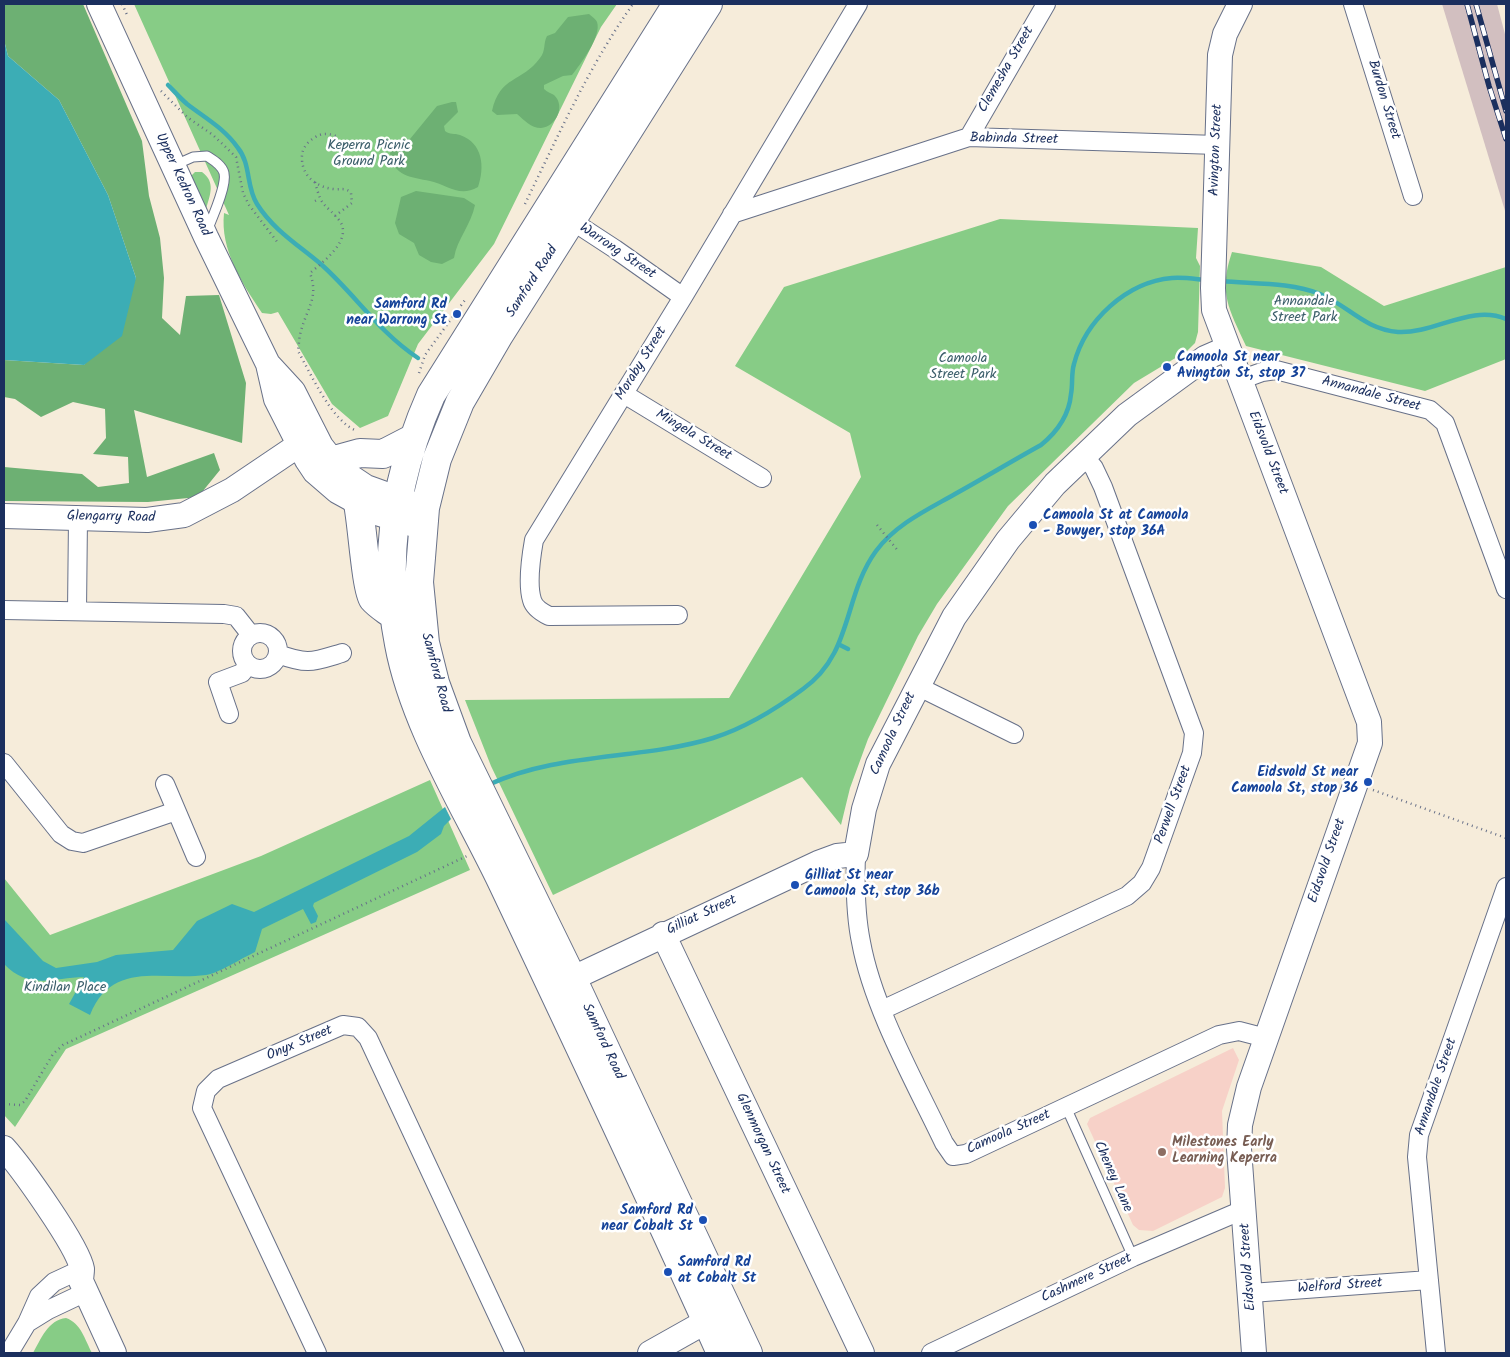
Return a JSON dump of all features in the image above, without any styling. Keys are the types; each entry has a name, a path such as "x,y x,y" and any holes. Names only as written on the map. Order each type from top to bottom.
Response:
{"main road":[{"name":"Samford Road","path":"678,4 537,206 432,395 414,438 396,509 392,575 394,616 403,661 416,705 464,780 562,983 717,1315 748,1353"},
{"name":"Samford Road","path":"464,780 425,643 419,582 423,517 437,459 460,402 499,335 708,4"},
{"path":"331,461 360,453 383,454 414,438"},
{"path":"358,504 364,533 368,582 373,599 394,616"},
{"name":"Samford Road","path":"717,1315 721,1353"}],"street":[{"name":"Upper Kedron Road","path":"99,4 172,166 268,364 276,399 307,440 359,483 396,509"},
{"name":"Moraby Street","path":"678,615 549,616 540,611 532,602 530,561 534,540 683,297 858,4"},
{"name":"Clemesha Street","path":"968,137 1046,4"},
{"name":"Avington Street","path":"1213,300 1222,44 1230,20 1240,4"},
{"name":"Burdon Street","path":"1353,4 1412,196"},
{"name":"Babinda Street","path":"732,214 968,137 1217,145"},
{"name":"Warrong Street","path":"537,206 572,222 683,297"},
{"name":"Eidsvold Street","path":"1213,300 1217,319 1369,722 1370,743 1249,1087 1240,1126 1239,1149 1245,1209 1254,1353"},
{"name":"Camoola Street","path":"1228,348 1205,358 1150,396 1084,456 1028,514 976,584 954,617 878,764 864,809 856,854 855,898 861,943 882,1010 944,1143 953,1156 966,1154 1229,1032 1248,1032 1266,1038"},
{"name":"Annandale Street","path":"1240,380 1262,372 1276,370 1430,410 1444,424 1506,589"},
{"name":"Mingela Street","path":"624,394 762,478"},
{"name":"Upper Kedron Road","path":"307,440 315,472 324,482 358,504 396,509 423,517"},
{"name":"Glengarry Road","path":"4,516 147,520 184,515 232,490 307,440"},
{"name":"Perwell Street","path":"882,1010 1127,896 1142,883 1151,868 1192,754 1194,733 1103,487 1094,468 1084,456"},
{"path":"77,611 78,518"},
{"path":"4,610 224,614 236,616 251,635"},
{"path":"264,633 276,641 278,654 269,667 258,669 248,664 245,660 242,649 247,638 251,635 264,633"},
{"path":"278,654 300,662 311,662 342,654"},
{"path":"229,714 218,682 242,673 248,664"},
{"path":"917,686 1014,734"},
{"path":"4,764 61,834 72,841 83,843 176,811"},
{"path":"165,784 196,857"},
{"name":"Gilliat Street","path":"562,983 663,934 827,859 856,854"},
{"name":"Annandale Street","path":"1436,1353 1417,1157 1419,1134 1506,887"},
{"name":"Glenmorgan Street","path":"663,934 862,1353"},
{"name":"Onyx Street","path":"317,1353 202,1108 206,1091 218,1079 343,1025 358,1027 368,1038 515,1353"},
{"path":"4,1148 26,1175 42,1201 54,1240 80,1279 114,1353"},
{"name":"Cashmere Street","path":"931,1353 1133,1257 1245,1209"},
{"path":"27,1323 48,1310 80,1279"},
{"path":"9,1353 27,1323 39,1296 54,1282 80,1279"},
{"name":"Welford Street","path":"1251,1293 1429,1280"},
{"path":"650,1353 717,1315"}],"lane":[{"path":"172,166 193,157 207,156 221,167 224,173 222,188 206,237"},
{"name":"Cheney Lane","path":"1066,1108 1133,1257"}],"path":[{"path":"122,4 130,22"},
{"path":"537,206 589,72 612,32 633,4"},
{"path":"160,89 187,117 213,134 236,157 243,193 249,205 278,242"},
{"path":"335,216 352,203 351,193 346,189 332,189 315,182 304,171 302,152 306,145 323,133 336,136"},
{"path":"315,182 319,199 344,229 343,235 331,255 310,273 314,283 314,296 301,330 298,351 332,409 349,428 362,433"},
{"path":"314,202 319,199"},
{"path":"418,374 425,355 470,294"},
{"path":"876,525 900,552"},
{"path":"1355,784 1506,838"},
{"path":"4,1104 20,1105 25,1101 54,1054 63,1045 468,856"}],"shaded area":[{"path":"1442,4 1497,4 1506,38 1506,214"},
{"name":"Milestones Early Learning Keperra","path":"1233,1048 1239,1060 1222,1111 1225,1188 1222,1197 1153,1231 1139,1230 1133,1225 1087,1124 1090,1118"}],"green space":[{"path":"4,4 83,4 142,141 149,196 160,238 164,278 162,318 180,335 186,296 219,295 246,383 242,443 134,410 147,477 214,453 220,470 198,497 148,502 4,501 4,467 82,474 98,487 129,483 128,457 93,454 106,438 105,409 73,402 41,417 15,399 4,397 4,360 84,365 136,278 108,195 59,100 8,56 4,40"},
{"name":"Keperra Picnic Ground Park","path":"134,4 617,4 601,27 494,244 418,344 388,416 360,428 332,404 278,312 271,314 262,313 247,290 234,266 225,240 224,213 229,215"},
{"path":"589,14 596,21 598,28 585,58 572,75 563,76 544,85 544,89 554,95 559,105 558,115 551,124 546,127 537,128 517,114 497,115 492,111 500,91 512,80 526,72 540,58 547,36 555,33 568,17"},
{"path":"456,102 458,112 444,126 445,131 468,139 474,144 480,156 481,172 478,187 471,190 454,190 436,183 410,177 395,167 390,153 398,144 410,139 437,106"},
{"path":"195,172 202,172 209,180 211,189 206,209 191,176"},
{"path":"416,191 464,198 475,205 454,258 442,264 431,262 419,255 414,243 399,234 395,223 401,197"},
{"name":"Camoola Street Park","path":"1000,219 1198,228 1196,258 1200,266 1198,332 1195,343 1187,351 1134,383 1008,506 937,604 918,636 868,739 850,788 841,825 802,777 553,895 491,766 465,700 729,698 861,477 850,433 735,366 784,287"},
{"name":"Annandale Street Park","path":"1232,252 1321,267 1384,306 1506,267 1506,359 1425,391 1246,346 1227,300 1226,279"},
{"name":"Kindilan Place","path":"430,780 470,870 66,1049 15,1127 4,1115 4,878 50,935 261,856"},
{"path":"66,1318 79,1328 92,1353 33,1353 50,1326 54,1322"}],"water":[{"path":"4,40 8,56 59,100 108,195 136,278 122,336 84,365 4,360"},
{"path":"445,807 451,819 444,826 441,834 417,852 314,903 313,906 318,916 316,922 311,924 303,909 262,929 255,952 211,974 139,977 125,980 111,986 99,998 90,1015 69,1004 84,977 41,981 32,980 13,972 4,964 4,919 43,961 56,968 97,962 116,955 173,950 197,921 232,904 254,912 409,836"}],"waterway":[{"path":"168,85 187,104 233,141 245,161 251,190 257,204 271,222 323,266 391,337 418,358"},
{"path":"488,785 515,774 571,761 657,750 713,738 771,711 803,689 819,675 831,659 846,624 865,568 884,541 912,518 1041,445 1057,429 1065,416 1070,402 1073,368 1079,348 1087,333 1110,306 1139,287 1155,281 1172,278 1206,280"},
{"path":"1221,281 1284,285 1308,290 1330,299 1366,322 1386,330 1398,332 1425,329 1479,315 1493,315 1506,319"},
{"path":"840,645 848,649"}],"railway":[{"path":"1467,4 1489,86 1506,139"},
{"path":"1476,4 1506,111"}],"place":[{"name":"Samford Rd near Warrong St","path":"457,314"},
{"name":"Camoola St near Avington St, stop 37","path":"1167,367"},
{"name":"Camoola St at Camoola - Bowyer, stop 36A","path":"1033,525"},
{"name":"Eidsvold St near Camoola St, stop 36","path":"1368,782"},
{"name":"Gilliat St near Camoola St, stop 36b","path":"795,885"},
{"name":"Milestones Early Learning Keperra","path":"1162,1152"},
{"name":"Samford Rd near Cobalt St","path":"703,1220"},
{"name":"Samford Rd at Cobalt St","path":"668,1272"}]}
